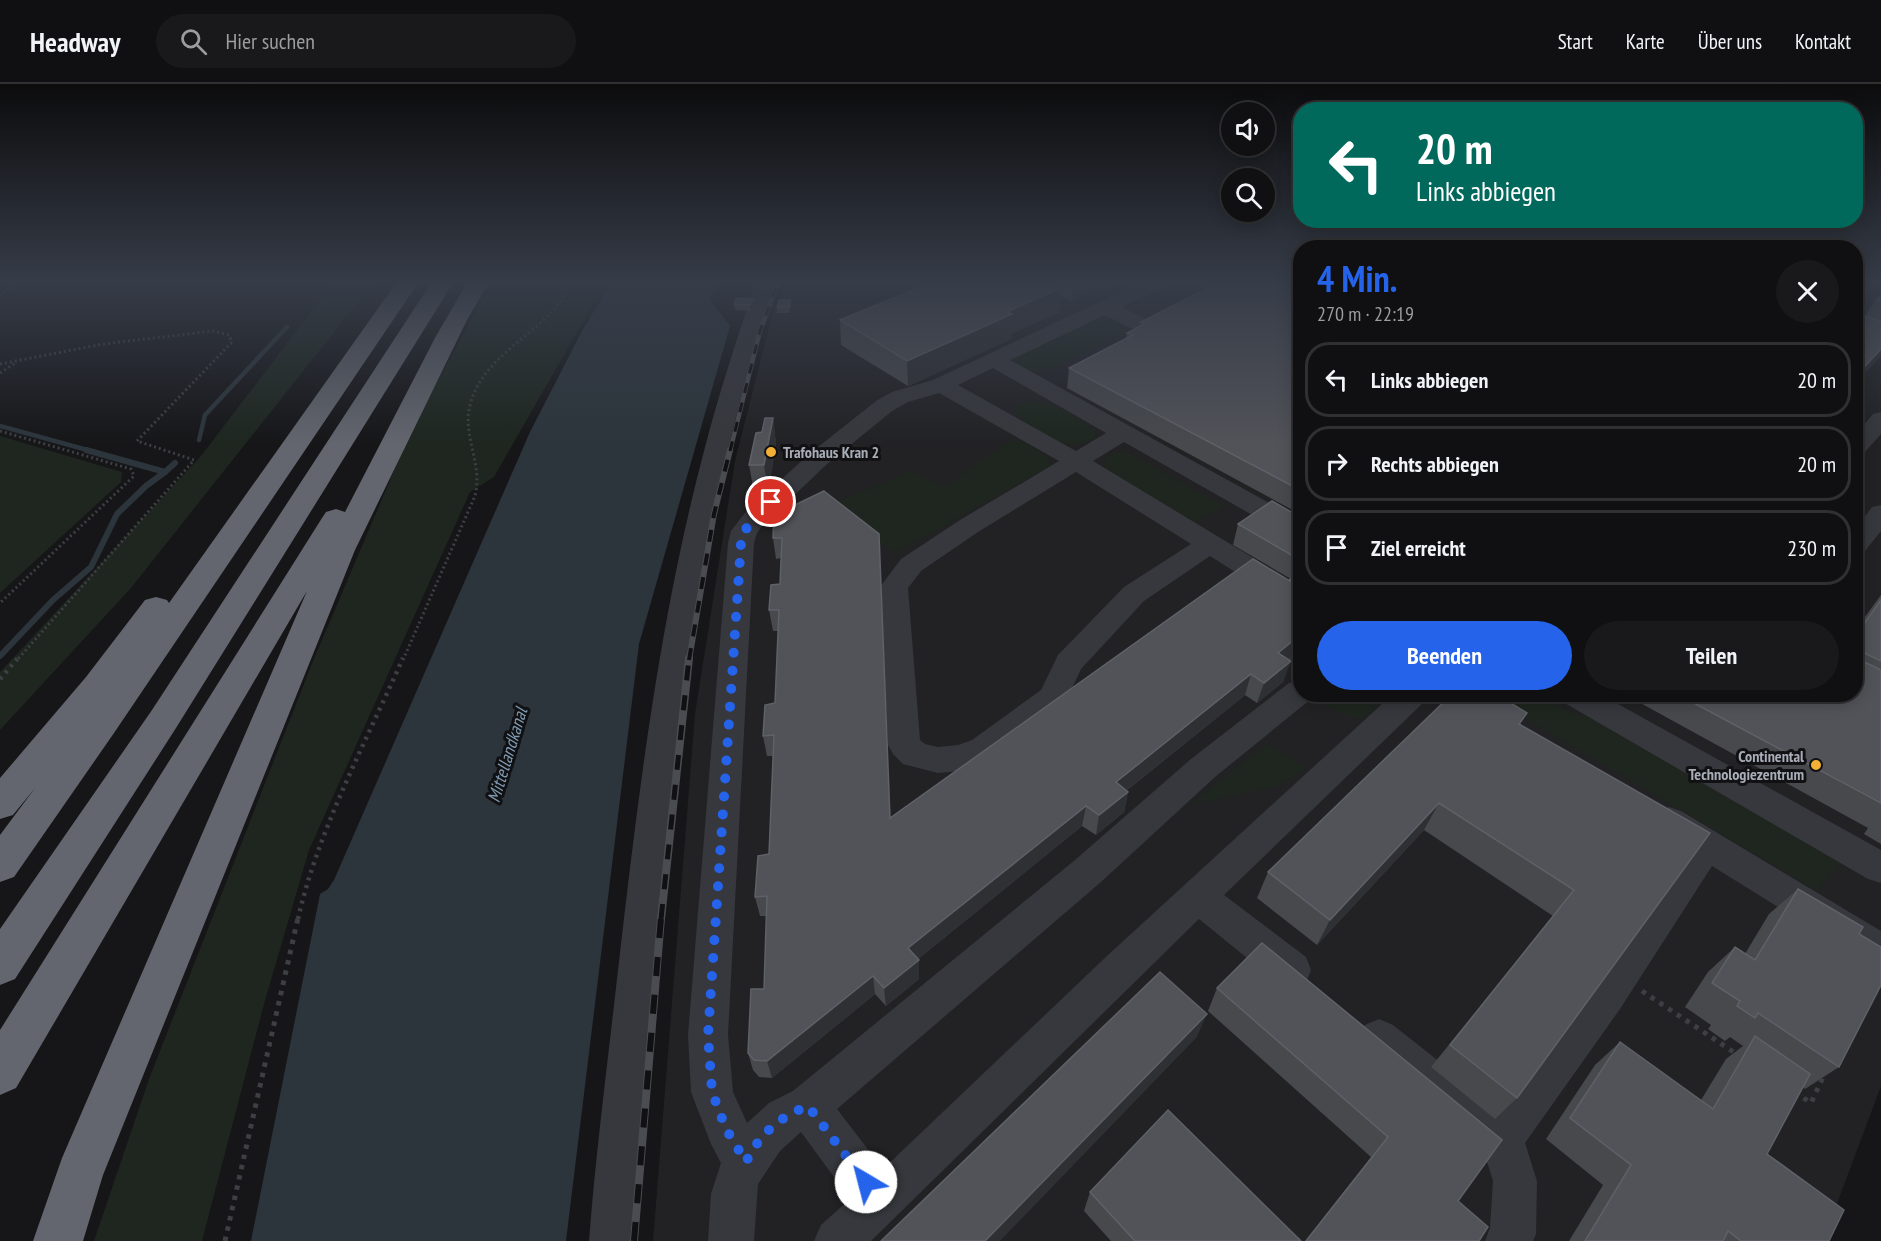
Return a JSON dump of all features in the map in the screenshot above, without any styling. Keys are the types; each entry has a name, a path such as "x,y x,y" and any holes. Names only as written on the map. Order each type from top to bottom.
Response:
{"highway":[{"path":"0,804 98,686 305,408 367,337"},
{"path":"0,865 102,724 369,337"},
{"path":"0,965 170,710 408,337"},
{"path":"0,1072 446,337"},
{"path":"58,1241 79,1175 340,550 448,337"}],"lane":[{"path":"612,1241 646,879 673,662 700,514 731,392 748,337"},
{"path":"746,1162 726,1129 712,1092 708,1035 741,543 744,531 754,519 849,433 900,397 941,385 1042,337"},
{"path":"994,360 1293,527"},
{"path":"941,385 1074,460 1275,584"},
{"path":"1124,432 1074,460 911,565 894,587 904,745 915,755 938,760 960,758 983,749 1053,697 1069,663 1134,594 1210,544"},
{"path":"1863,536 1881,513"},
{"path":"731,1241 736,1182 757,1141 790,1113 808,1106 1088,871 1203,768 1293,697"},
{"path":"837,1241 1405,702"},
{"path":"1588,702 1881,868"},
{"path":"1607,702 1881,856"},
{"path":"1647,807 1881,951"},
{"path":"1502,1139 1619,976 1707,844"},
{"path":"1198,897 1502,1139 1515,1181 1513,1234 1508,1241"},
{"path":"808,1106 880,1202"}],"path":[{"path":"0,364 103,344 162,337"},
{"path":"0,679 194,460 137,441 232,342 230,337"},
{"path":"225,1241 305,889 320,846 474,499 478,476 467,420 471,402 479,384 492,365 524,337"},
{"path":"0,373 21,360"},
{"path":"0,431 131,469 134,476 0,603"},
{"path":"1619,976 1744,1059"},
{"path":"1792,1090 1811,1103 1826,1071"}],"shaded area":[{"path":"292,337 330,337 131,588 0,730 0,672 201,456"},
{"path":"462,337 574,337 494,477 470,492 309,850 264,1004 202,1241 94,1241 149,1079 311,666 416,419"},
{"path":"767,337 1293,337 1293,702 1863,702 1863,337 1881,337 1881,1086 1823,1241 653,1241 695,714 735,461"},
{"path":"1060,337 1115,337 1051,368 1042,370 1025,369 1017,365 1015,358"},
{"path":"1026,401 1066,411 1084,423 1097,436 1076,445 1055,440 1016,415 1015,407"},
{"path":"0,436 122,472 121,482 0,593"},
{"path":"1020,440 1048,456 1051,466 895,553 825,507 911,471 944,487 1006,443"},
{"path":"1115,452 1130,454 1224,506 1195,522 1104,469 1106,457"},
{"path":"1326,702 1379,703 1366,717 1354,718 1327,708"},
{"path":"1498,702 1551,702 1579,716 1597,714 1843,858 1817,891"},
{"path":"1268,743 1306,769 1278,786 1189,805"}],"water":[{"name":"Mittellandkanal","path":"579,337 727,337 639,644 566,1241 251,1241 320,894 328,889 334,880 530,432"}],"building":[{"path":"868,337 961,337 907,361"},
{"path":"1129,337 1293,337 1293,486 1069,368"},
{"path":"1863,337 1881,337 1881,349 1863,368"},
{"path":"765,418 773,418 764,465 749,465 756,433 762,432"},
{"path":"824,491 879,534 890,818 1253,559 1293,583 1293,641 1278,653 1291,661 1264,683 1251,674 1116,782 1128,792 1099,815 1086,806 908,948 919,960 884,988 873,976 767,1061 754,1060 748,1053 751,989 764,989 767,896 755,897 758,856 769,854 774,735 763,736 765,705 775,703 779,610 769,610 771,585 780,584 782,538 773,538 774,515"},
{"path":"1272,501 1293,513 1293,556 1238,524"},
{"path":"1881,600 1881,661 1863,652 1863,625"},
{"path":"1863,661 1881,670 1881,803 1692,702 1863,702"},
{"path":"1444,702 1509,702 1527,713 1519,724 1710,833 1517,1098 1450,1045 1574,890 1439,803 1330,920 1268,872"},
{"path":"1798,889 1863,927 1859,934 1881,947 1881,985 1839,1067 1758,1013 1755,1018 1737,1006 1740,1001 1712,983 1735,947 1755,960"},
{"path":"1262,943 1502,1140 1458,1201 1488,1227 1479,1241 1306,1241 1388,1137 1217,988"},
{"path":"1160,972 1207,1014 985,1241 881,1241"},
{"path":"1755,1036 1810,1074 1767,1154 1844,1210 1829,1241 1741,1241 1728,1231 1723,1241 1585,1241 1631,1165 1570,1118 1620,1042 1713,1109"},
{"path":"1168,1110 1301,1241 1135,1241 1090,1192"}],"waterway":[{"path":"199,440 205,415 278,337"},
{"path":"0,426 91,451"},
{"path":"86,450 165,472"},
{"path":"165,472 175,463"},
{"path":"0,656 53,600 91,567 117,514 146,486 165,472"}],"railway":[{"path":"730,451 759,337"},
{"path":"689,660 714,514 730,450"},
{"path":"661,919 689,658"},
{"path":"634,1241 661,918"}],"place":[{"name":"Trafohaus Kran 2","path":"771,452"},
{"name":"Continental Technologiezentrum","path":"1816,765"}],"route":[{"path":"771,502 744,531 741,543 708,1035 712,1092 726,1129 746,1162 757,1141 790,1113 808,1106 866,1182"}]}
